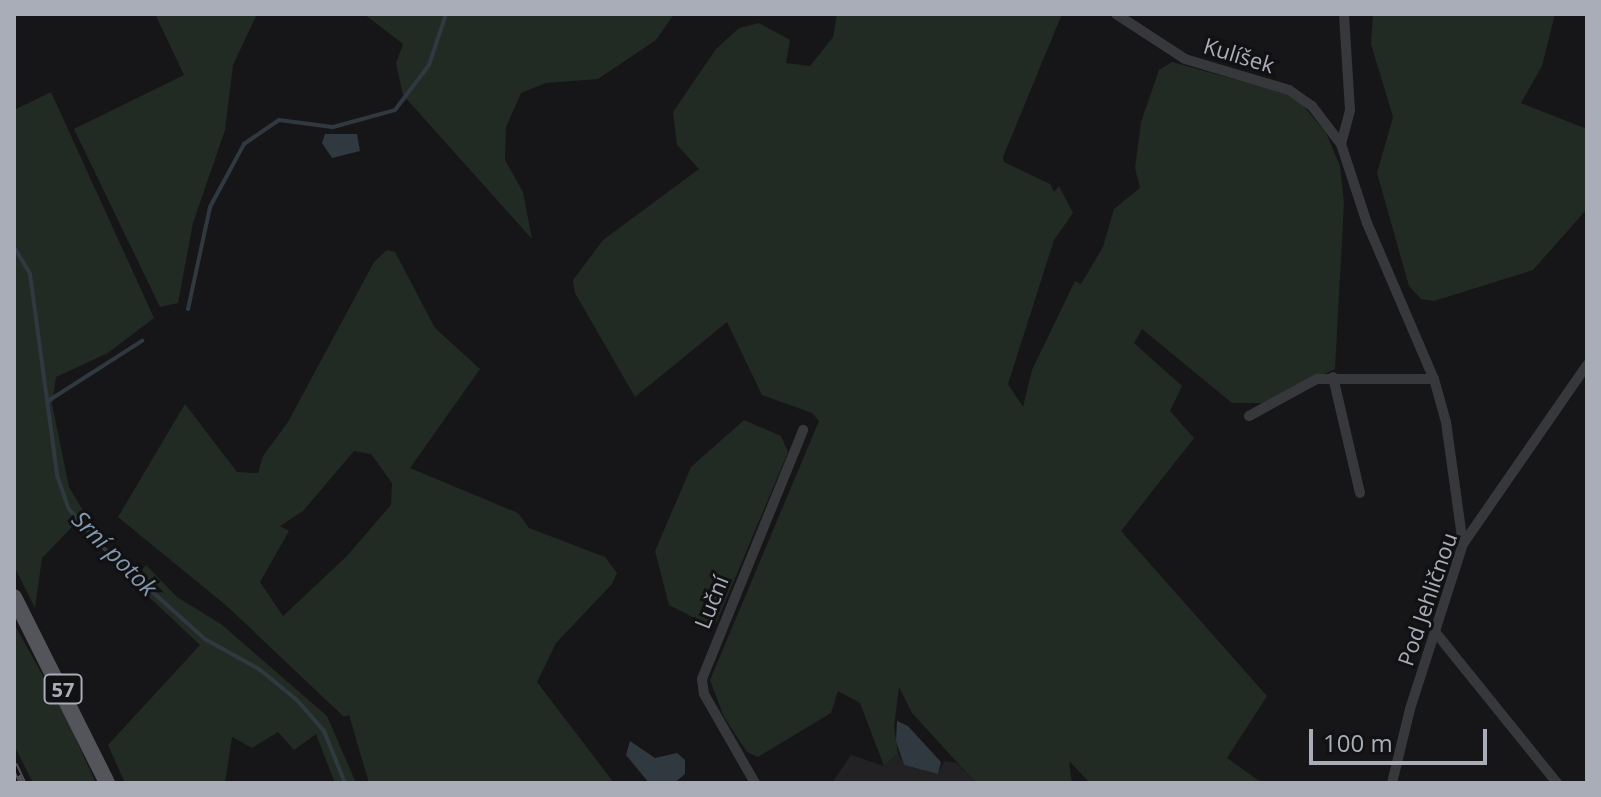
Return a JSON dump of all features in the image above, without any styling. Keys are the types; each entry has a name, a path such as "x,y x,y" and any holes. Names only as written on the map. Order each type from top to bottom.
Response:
{"main road":[{"name":"57","path":"14,597 107,783"}],"street":[{"name":"Kulíšek","path":"1116,14 1185,59 1289,90 1312,106 1341,144 1367,223 1434,379 1446,422 1463,544"},
{"path":"1341,144 1350,110 1344,14"},
{"name":"Pod Jehličnou","path":"1392,783 1410,709 1463,544 1587,365"},
{"path":"1333,377 1360,493"},
{"path":"1249,416 1317,379 1434,379"},
{"name":"Luční","path":"755,783 704,694 702,679 803,430"},
{"path":"1436,633 1557,783"}],"shaded area":[{"path":"155,14 257,14 233,65 225,130 193,223 178,303 160,307 74,129 184,75"},
{"path":"364,14 674,14 656,40 598,79 546,83 521,93 506,127 505,160 523,192 532,239 403,95 396,63 403,44"},
{"path":"837,14 1062,14 1003,157 1004,162 1050,184 1054,192 1059,186 1073,213 1054,240 1008,384 1023,407 1032,370 1075,281 1081,284 1103,247 1114,209 1140,188 1135,168 1141,122 1159,70 1172,62 1284,93 1301,103 1326,133 1340,166 1344,203 1335,369 1264,403 1232,403 1142,329 1134,343 1182,386 1170,411 1194,438 1121,531 1267,696 1227,758 1262,783 1090,783 1069,761 1072,783 976,783 912,713 899,687 894,727 898,753 884,766 860,703 838,691 831,713 758,757 747,752 724,717 710,680 819,421 812,413 762,395 727,322 635,397 575,293 573,280 603,240 699,169 677,145 673,112 716,49 739,28 759,23 790,40 786,63 810,66 833,37"},
{"path":"1373,14 1555,14 1542,66 1521,103 1587,129 1587,209 1533,270 1434,301 1421,299 1409,286 1377,173 1393,117 1371,44"},
{"path":"51,92 154,318 108,353 56,377 52,404 69,487 88,519 71,528 42,558 35,608 14,566 14,110"},
{"path":"325,134 357,134 360,151 332,158 322,143"},
{"path":"387,250 395,252 435,328 480,369 410,468 518,513 529,528 605,557 617,573 612,584 556,643 537,682 614,783 369,783 349,715 344,717 228,607 118,517 185,404 237,472 258,473 263,456 288,422 374,262","holes":["354,451 371,454 392,483 391,505 346,557 283,616 260,582 289,531 280,526 303,511"]},
{"path":"744,420 781,436 788,452 717,621 710,626 669,605 655,551 691,467"},
{"path":"146,565 177,597 221,624 327,716 356,783 335,783 316,734 294,750 278,732 252,748 232,737 225,783 125,783 108,745 200,645 133,582"},
{"path":"14,624 65,715 96,783 33,783 14,745"},
{"path":"897,721 908,726 941,762 938,774 904,765 896,741"},
{"path":"630,741 655,758 677,753 685,760 685,774 674,783 649,783 626,755"},
{"path":"898,753 904,765 938,774 944,761 957,763 976,783 832,783 851,755 884,766"}],"waterway":[{"path":"188,309 210,207 244,144 279,120 333,127 395,110 429,65 446,14"},
{"name":"Srní potok","path":"14,247 30,274 57,475 69,509 98,543 205,639 259,669 297,700 324,731 345,783"},
{"path":"48,401 142,341"}],"railway":[{"path":"14,764 23,783"}]}
